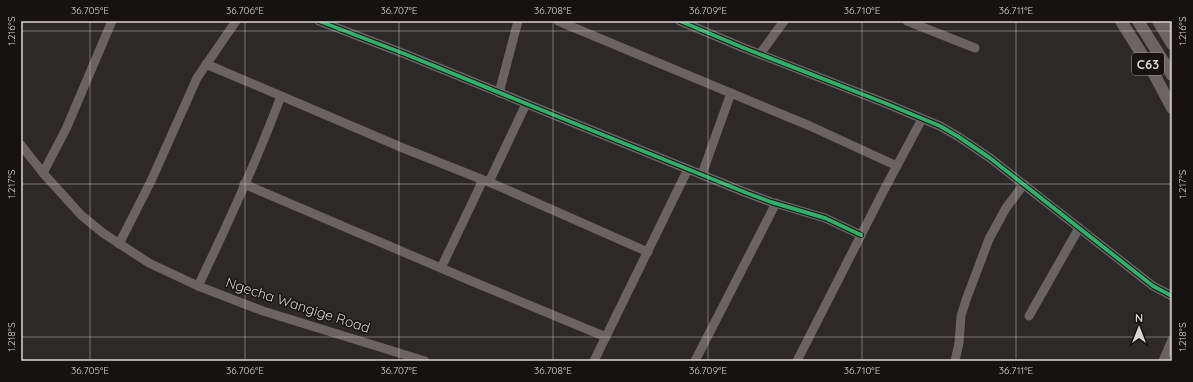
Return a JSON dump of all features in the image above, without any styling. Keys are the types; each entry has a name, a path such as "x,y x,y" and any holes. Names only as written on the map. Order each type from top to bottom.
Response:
{"main road":[{"name":"C63","path":"1121,21 1153,72 1172,108"},
{"name":"C63","path":"1138,21 1172,75"},
{"name":"C63","path":"1158,21 1172,44"},
{"path":"1169,21 1172,24"}],"street":[{"path":"43,173 66,129 112,21"},
{"path":"119,244 151,181 197,78 236,21"},
{"path":"319,21 688,169 776,203 825,218 861,235"},
{"path":"499,93 518,21"},
{"path":"558,21 817,129 896,166"},
{"path":"680,21 940,126 990,158 1153,286 1172,296"},
{"path":"760,54 784,21"},
{"path":"907,21 975,48"},
{"path":"206,64 403,148 486,181 648,252"},
{"path":"702,174 731,93"},
{"path":"198,286 219,242 281,96"},
{"path":"441,268 526,104"},
{"path":"797,361 896,166 922,119"},
{"name":"Ngecha Wangige Road","path":"21,145 43,173 81,215 103,234 149,263 198,286 263,311 425,361"},
{"path":"594,361 688,169"},
{"path":"244,184 606,337"},
{"path":"955,361 959,343 961,316 989,239 1006,208 1024,184"},
{"path":"696,361 776,203"},
{"path":"1029,316 1079,228"},
{"path":"1163,361 1172,340"}],"cycle path":[{"path":"319,21 405,54 747,193 771,202 825,218 861,235"},
{"path":"680,21 940,126 990,158 1153,286 1172,296"}]}
